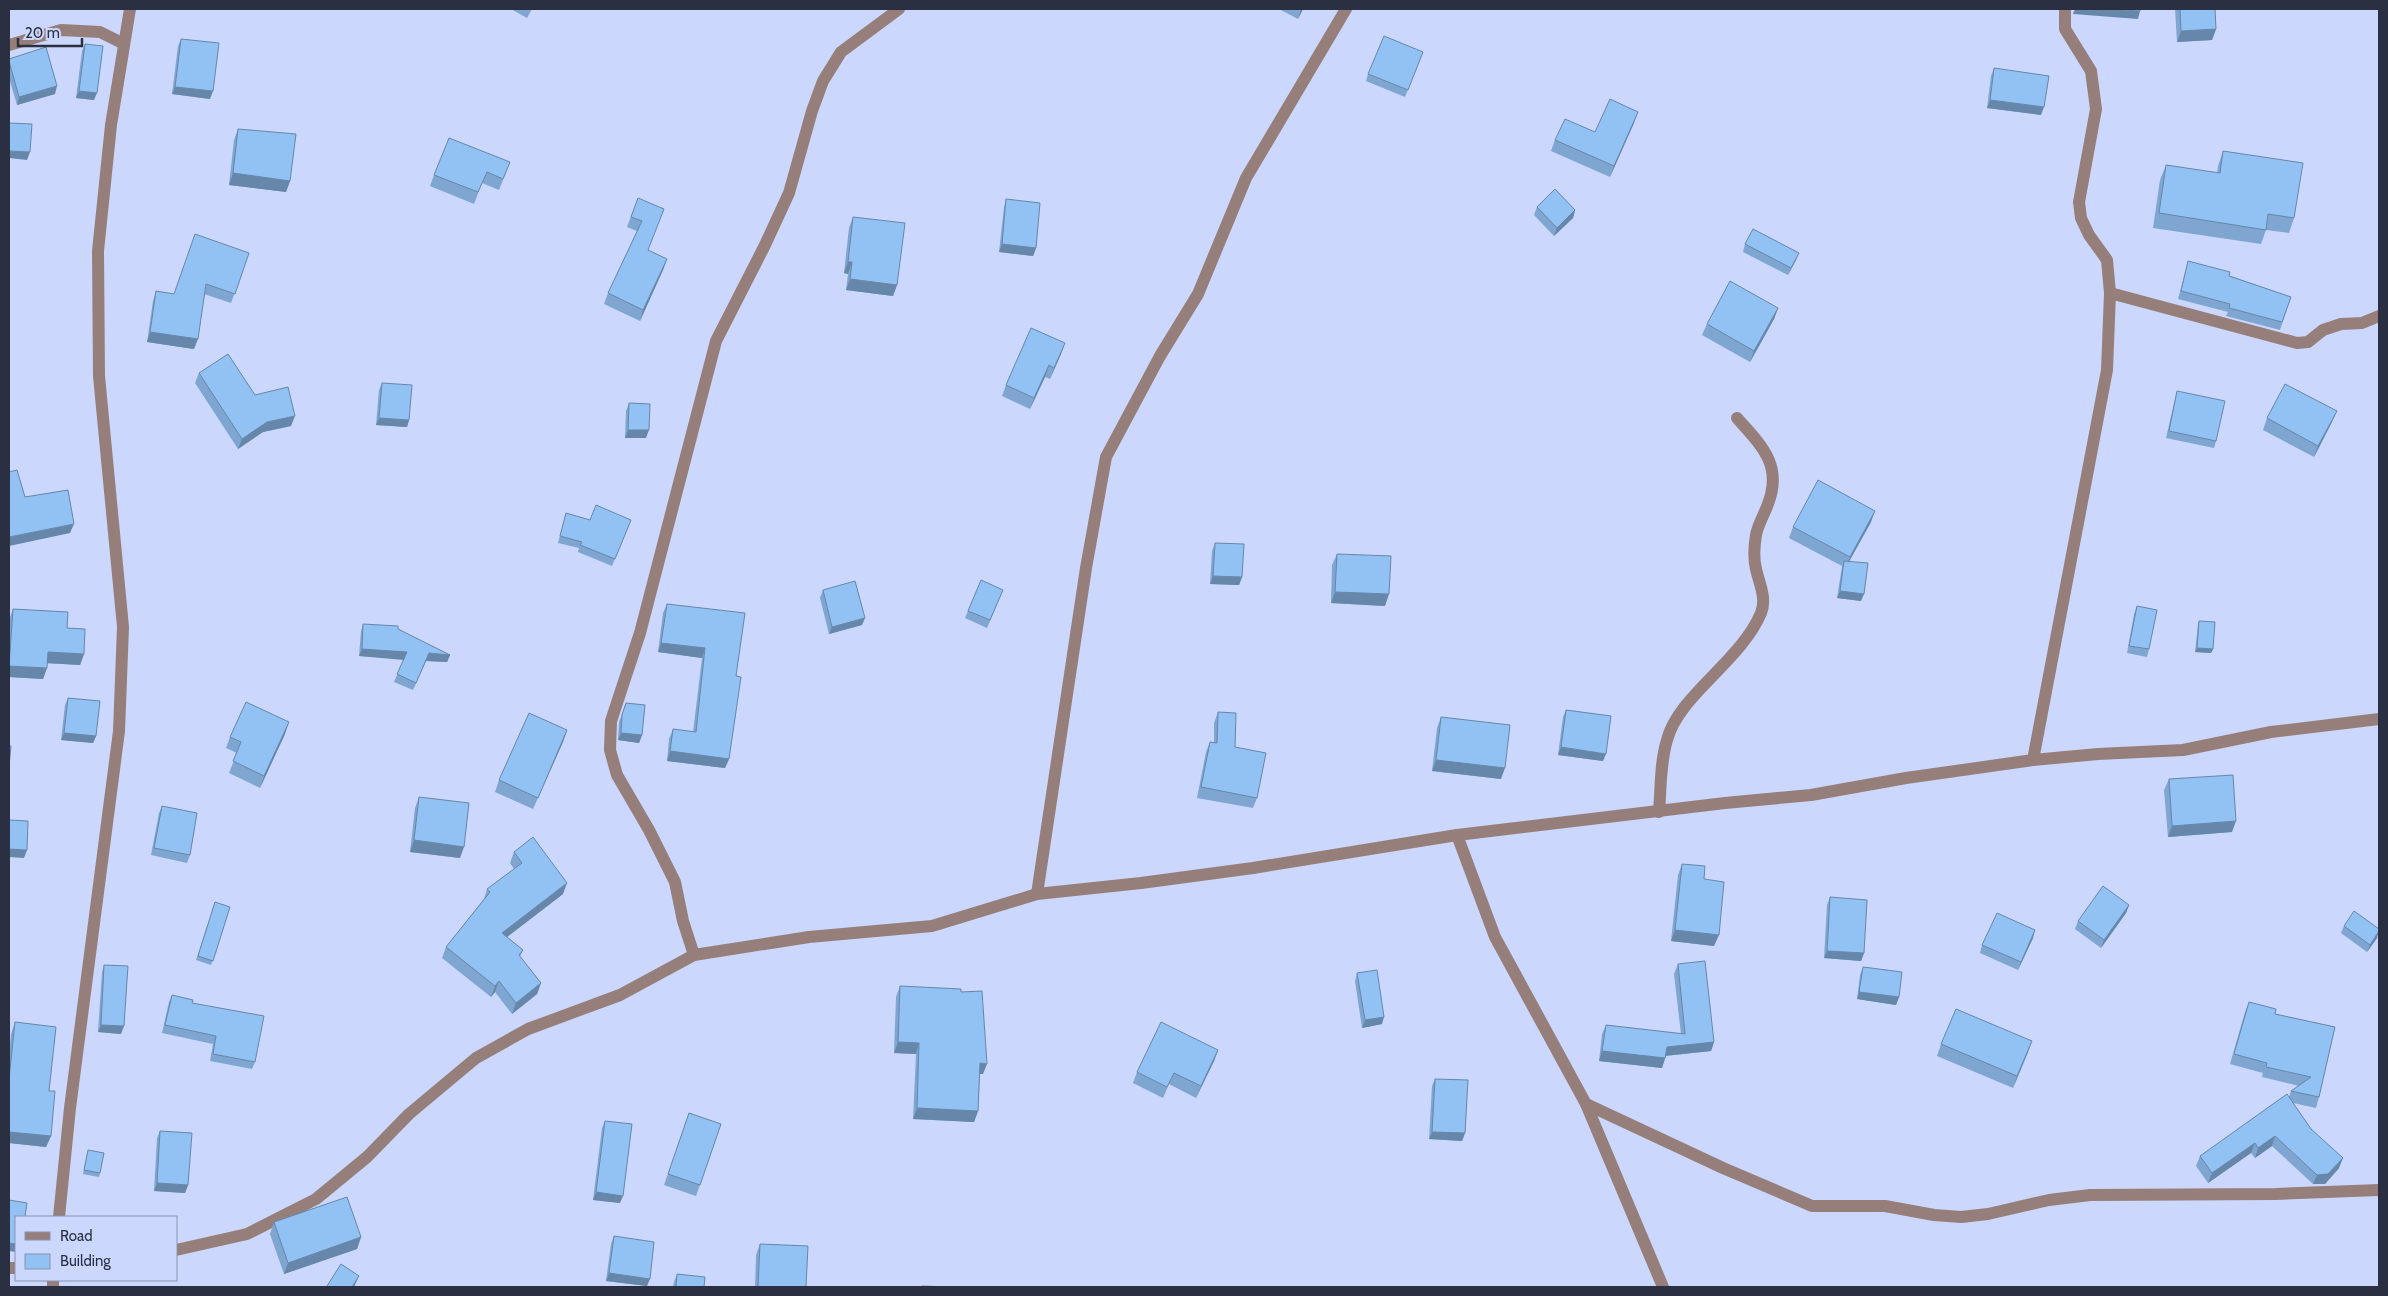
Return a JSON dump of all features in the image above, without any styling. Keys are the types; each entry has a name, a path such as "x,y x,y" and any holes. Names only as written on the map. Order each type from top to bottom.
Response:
{"street":[{"path":"59,1216 70,1108 118,731 123,627 99,376 98,251 111,125 130,9"},
{"path":"694,955 674,882 649,830 617,775 610,750 611,721 640,633 716,341 789,193 812,110 823,81 841,52 899,9"},
{"path":"1036,894 1086,568 1106,457 1160,356 1198,294 1246,178 1346,9"},
{"path":"2033,760 2107,370 2110,293 2107,260 2089,236 2081,218 2079,202 2096,109 2091,71 2065,29 2065,9"},
{"path":"9,45 61,30 100,32 124,44"},
{"path":"2110,293 2297,343 2308,342 2323,330 2341,324 2362,323 2379,316"},
{"path":"1659,812 1667,738 1681,712 1751,635 1762,610 1762,586 1756,570 1753,551 1758,526 1768,503 1774,482 1766,451 1737,418"},
{"path":"178,1250 247,1234 316,1199 366,1158 409,1114 476,1058 528,1029 620,995 694,955 809,937 932,926 1036,894 1234,870 1457,835 1811,794 2033,760 2098,754 2183,750 2271,732 2379,719"},
{"path":"1457,835 1496,937 1586,1104 1663,1287"},
{"path":"1586,1104 1723,1168 1812,1206 1885,1206 1934,1215 1962,1217 1988,1214 2049,1200 2090,1195 2276,1194 2379,1190"}],"building":[{"path":"2105,9 2141,9 2140,11"},
{"path":"2180,9 2215,9 2216,29 2181,31"},
{"path":"1384,36 1423,52 1408,90 1368,74"},
{"path":"181,39 219,43 213,91 175,87"},
{"path":"85,44 103,46 97,93 79,91"},
{"path":"46,47 57,86 19,97 9,59"},
{"path":"1994,68 2049,76 2044,107 1990,100"},
{"path":"1610,99 1638,112 1614,166 1555,140 1565,119 1595,132"},
{"path":"9,123 32,124 30,152 9,151"},
{"path":"238,129 296,134 290,181 233,173"},
{"path":"449,138 510,162 503,179 487,172 478,192 434,175"},
{"path":"2223,151 2303,163 2294,218 2268,214 2266,230 2159,213 2166,165 2220,173"},
{"path":"1555,189 1575,210 1557,228 1537,207"},
{"path":"638,198 664,209 648,250 667,259 643,310 608,293 642,221 631,217"},
{"path":"1006,199 1040,203 1036,248 1002,244"},
{"path":"853,217 905,223 897,285 850,279 852,262 848,262"},
{"path":"1753,229 1799,253 1791,268 1745,244"},
{"path":"195,234 249,253 235,294 206,284 198,339 150,332 156,291 174,294"},
{"path":"2188,261 2230,272 2229,276 2291,297 2282,322 2229,308 2230,304 2181,291"},
{"path":"1730,281 1778,308 1754,351 1707,324"},
{"path":"1031,328 1065,343 1054,368 1049,365 1034,398 1006,385"},
{"path":"228,354 255,395 288,387 295,416 267,422 242,439 199,373"},
{"path":"382,383 412,385 409,420 379,418"},
{"path":"2285,384 2337,411 2318,446 2267,418"},
{"path":"2177,391 2225,401 2216,441 2169,431"},
{"path":"629,403 650,404 649,430 628,430"},
{"path":"17,470 25,497 68,490 74,524 9,537 9,472"},
{"path":"1818,480 1875,511 1850,557 1793,527"},
{"path":"596,505 631,520 615,559 580,545 582,542 560,536 566,513 590,520"},
{"path":"1215,543 1244,544 1242,577 1213,576"},
{"path":"1337,554 1391,556 1389,594 1335,592"},
{"path":"1844,561 1868,563 1864,594 1840,591"},
{"path":"981,580 1003,590 990,620 968,611"},
{"path":"855,581 865,618 832,627 823,590"},
{"path":"667,604 745,613 736,676 741,677 729,759 670,751 673,729 696,732 705,648 661,643"},
{"path":"2137,606 2157,610 2149,649 2129,646"},
{"path":"13,609 68,612 67,628 85,629 84,654 48,652 47,668 9,666"},
{"path":"2199,621 2215,622 2213,649 2197,648"},
{"path":"363,624 398,626 398,629 450,655 429,653 416,683 397,674 407,652 362,649"},
{"path":"68,698 100,701 96,736 64,733"},
{"path":"246,702 289,722 264,776 233,761 241,742 230,737"},
{"path":"626,703 645,705 642,735 621,733 622,715"},
{"path":"1566,710 1611,716 1606,754 1561,747"},
{"path":"1218,712 1236,713 1235,747 1266,753 1257,798 1201,787 1210,742 1217,743"},
{"path":"529,713 567,730 538,798 499,780"},
{"path":"1441,717 1510,725 1505,768 1436,760"},
{"path":"9,746 11,746 9,767"},
{"path":"2233,775 2236,821 2172,826 2169,779"},
{"path":"419,797 469,803 464,847 414,840"},
{"path":"162,806 197,813 190,855 154,848"},
{"path":"9,820 28,821 27,850 9,849"},
{"path":"533,837 567,883 502,933 523,950 519,955 541,983 516,1003 499,981 495,986 446,947 490,892 487,889 522,863 514,852"},
{"path":"1682,864 1705,866 1704,879 1724,882 1719,935 1675,930"},
{"path":"2103,886 2129,905 2104,940 2078,921"},
{"path":"1830,897 1867,900 1864,953 1827,951"},
{"path":"215,902 230,907 213,961 198,956"},
{"path":"2354,911 2379,929 2370,945 2344,926"},
{"path":"1997,913 2035,930 2021,962 1982,945"},
{"path":"1705,961 1714,1042 1667,1047 1665,1058 1602,1051 1606,1025 1685,1034 1678,964"},
{"path":"104,965 128,966 124,1026 101,1025"},
{"path":"1863,967 1902,972 1899,997 1859,992"},
{"path":"1377,970 1384,1017 1365,1020 1357,973"},
{"path":"900,986 961,989 961,992 982,991 987,1064 980,1063 978,1111 917,1108 919,1043 898,1042"},
{"path":"172,995 193,1000 192,1003 264,1016 255,1062 213,1054 216,1036 165,1025"},
{"path":"2249,1002 2276,1009 2275,1014 2335,1027 2319,1097 2291,1091 2311,1077 2266,1067 2267,1063 2234,1054"},
{"path":"1956,1009 2032,1041 2017,1076 1941,1044"},
{"path":"15,1022 56,1027 49,1091 55,1091 51,1136 9,1132 9,1079"},
{"path":"1161,1022 1218,1050 1201,1086 1174,1073 1167,1087 1137,1072"},
{"path":"1435,1079 1468,1080 1465,1133 1432,1132"},
{"path":"2287,1094 2311,1129 2343,1158 2328,1174 2317,1175 2275,1136 2258,1148 2255,1143 2212,1173 2200,1156"},
{"path":"689,1113 721,1124 700,1185 668,1174"},
{"path":"605,1121 632,1124 623,1196 596,1192"},
{"path":"160,1131 192,1133 188,1185 157,1183"},
{"path":"88,1150 104,1153 100,1173 84,1170"},
{"path":"347,1197 361,1237 288,1263 274,1222"},
{"path":"9,1200 27,1203 25,1216 15,1216 15,1244 9,1243"},
{"path":"614,1236 654,1242 650,1279 609,1273"},
{"path":"760,1244 808,1246 806,1287 758,1287"},
{"path":"341,1264 359,1276 352,1287 327,1286"},
{"path":"677,1274 705,1277 704,1287 676,1287"}]}
